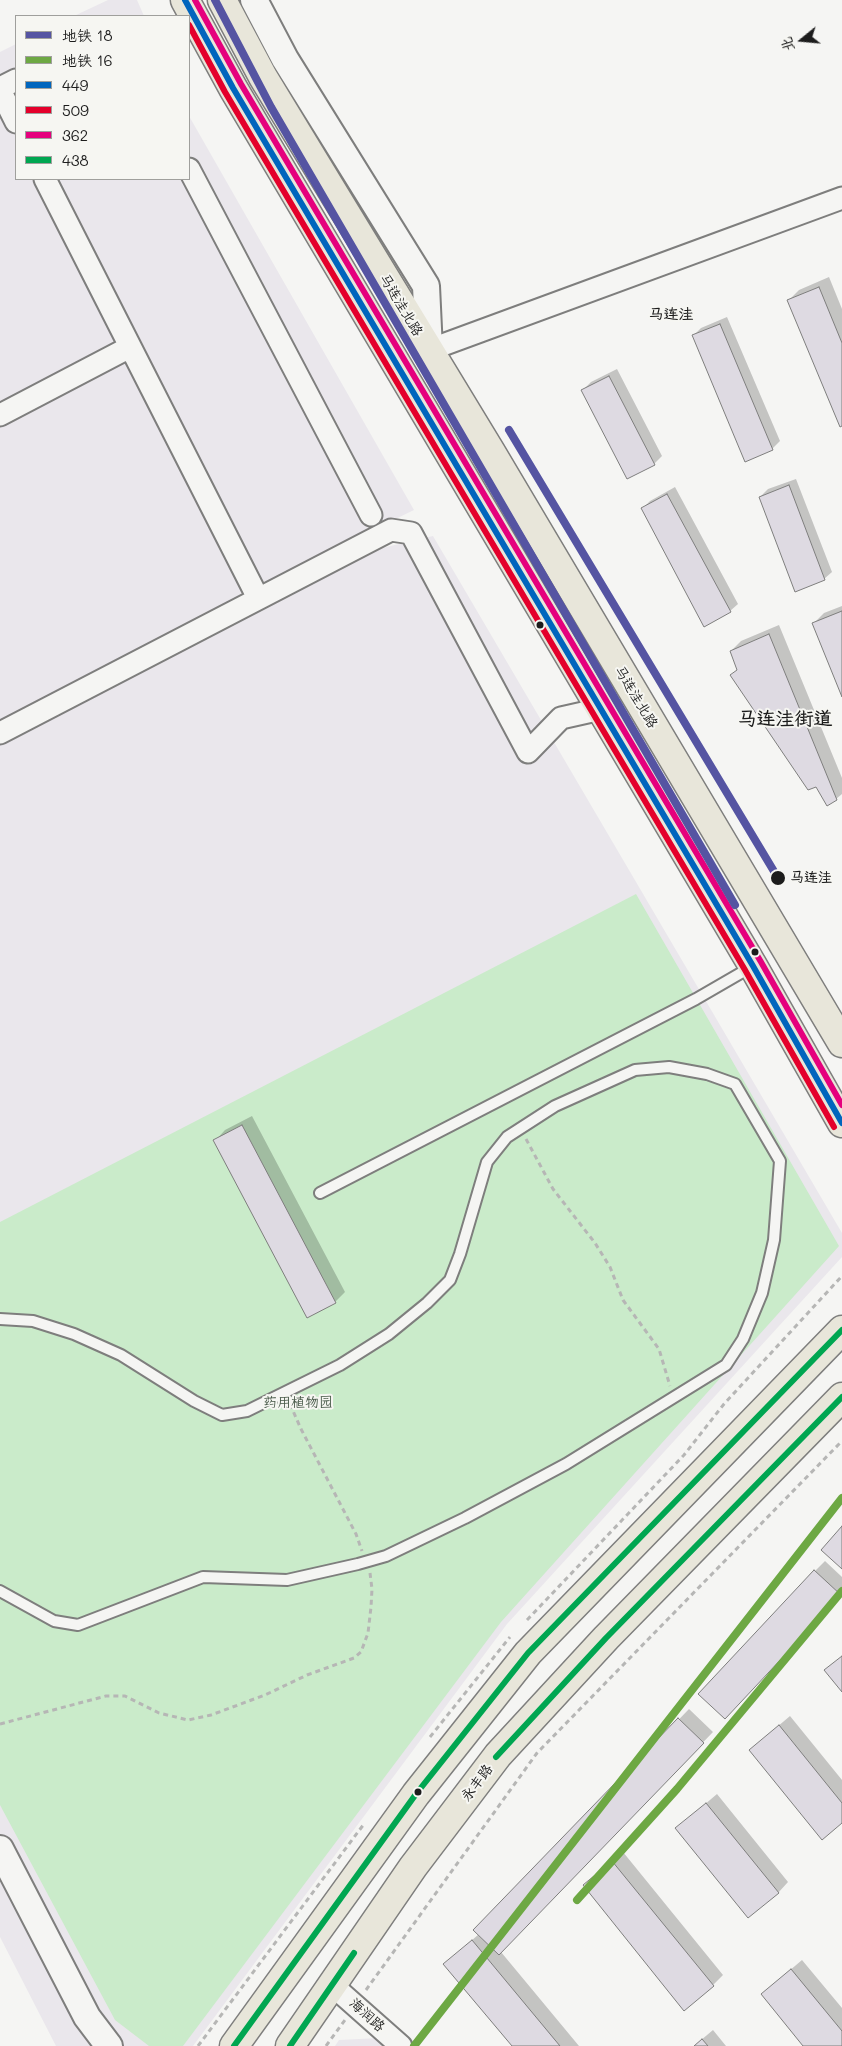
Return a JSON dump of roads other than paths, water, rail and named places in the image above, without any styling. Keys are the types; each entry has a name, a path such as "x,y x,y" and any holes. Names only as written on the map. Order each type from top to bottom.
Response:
{"main road":[{"path":"185,0 232,88 753,966 842,1123"},
{"name":"马连洼北路","path":"222,0 263,77 429,350 842,1043"},
{"path":"234,2046 416,1794 528,1653 842,1330"},
{"name":"永丰路","path":"290,2046 413,1867 498,1755 606,1638 842,1397"}],"street":[{"name":"马连洼北路","path":"254,0 285,59 426,286 429,350"},
{"path":"15,81 0,89 15,120"},
{"path":"190,171 371,514"},
{"path":"46,180 258,598"},
{"path":"429,350 842,198"},
{"path":"0,415 130,347"},
{"path":"0,733 391,530 411,533 528,752 561,718 601,709"},
{"path":"0,1849 87,2017 109,2046"},
{"name":"海润路","path":"332,1985 401,2046"}],"lane":[{"path":"320,1192 696,999 753,966"},
{"path":"0,1319 34,1321 74,1334 121,1354 194,1401 222,1414 246,1411 340,1365 389,1334 427,1303 450,1280 460,1254 487,1162 507,1137 555,1106 635,1070 669,1067 708,1074 735,1084 780,1161 774,1240 762,1293 743,1339 726,1366 566,1464 465,1518 386,1556 287,1580 203,1577 78,1625 54,1621 0,1591"}],"metro line":[{"name":"18","path":"215,0 271,107 735,905"},
{"name":"18","path":"509,430 778,878"},
{"name":"16","path":"414,2046 842,1498"},
{"name":"16","path":"577,1900 677,1789 842,1591"}],"place":[{"name":"马连洼","path":"778,878"}],"district":[{"name":"马连洼","path":"671,314"},
{"name":"马连洼街道","path":"785,719"}],"park label":[{"name":"药用植物园","path":"298,1403"}]}
